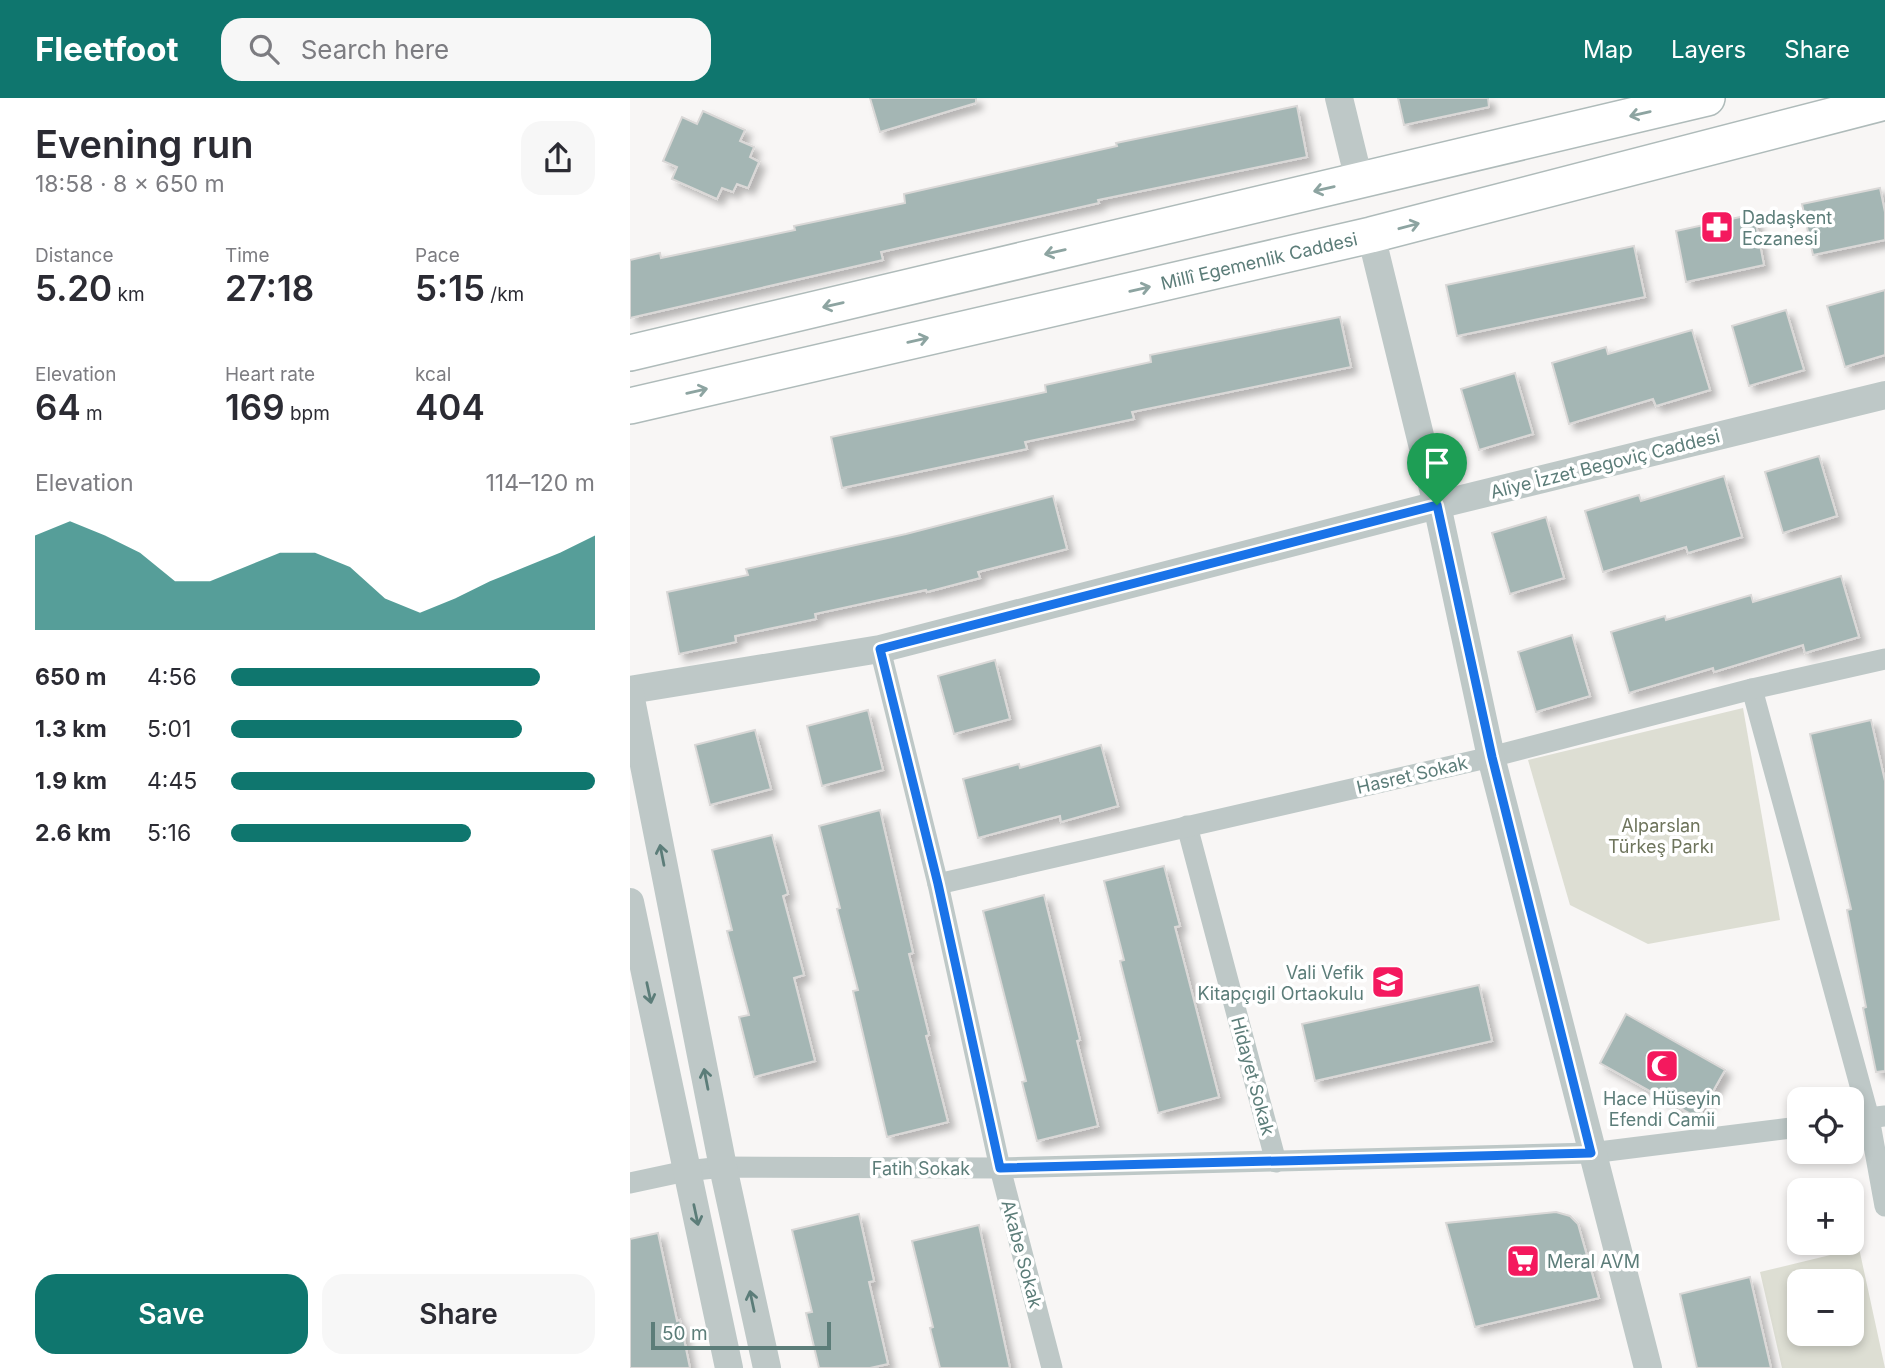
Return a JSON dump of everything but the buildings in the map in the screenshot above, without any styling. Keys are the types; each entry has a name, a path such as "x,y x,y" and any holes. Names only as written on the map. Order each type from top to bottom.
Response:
{"main road":[{"path":"630,353 1707,98"},
{"name":"Millî Egemenlik Caddesi","path":"630,406 1371,235 1885,102"}],"street":[{"path":"1339,98 1359,180"},
{"path":"1371,235 1437,505 1492,757 1648,1368"},
{"name":"Aliye İzzet Begoviç Caddesi","path":"630,692 880,649 1437,505 1885,395"},
{"name":"Akabe Sokak","path":"880,649 938,884 1000,1168 1052,1368"},
{"name":"Hasret Sokak","path":"938,884 1492,757 1752,689 1885,659"},
{"path":"1752,689 1868,1118 1885,1206"},
{"path":"630,692 723,1167 767,1368"},
{"name":"Hidayet Sokak","path":"1187,826 1276,1162"},
{"path":"630,902 729,1368"},
{"name":"Fatih Sokak","path":"630,1182 723,1167 1000,1168 1591,1153 1787,1128"}],"green space":[{"name":"Alparslan Türkeş Parkı","path":"1743,708 1780,920 1648,944 1570,905 1528,760"},
{"path":"1830,1255 1861,1255 1864,1269 1787,1269 1787,1346 1864,1346 1864,1271 1885,1368 1782,1368 1760,1272"}],"place":[{"name":"Dadaşkent Eczanesi","path":"1717,227"},
{"name":"Vali Vefik Kitapçıgil Ortaokulu","path":"1388,982"},
{"name":"Hace Hüseyin Efendi Camii","path":"1662,1066"},
{"name":"Meral AVM","path":"1523,1261"}],"route":[{"path":"1437,505 1492,757 1591,1153 1000,1168 938,884 880,649 1437,505"}]}
